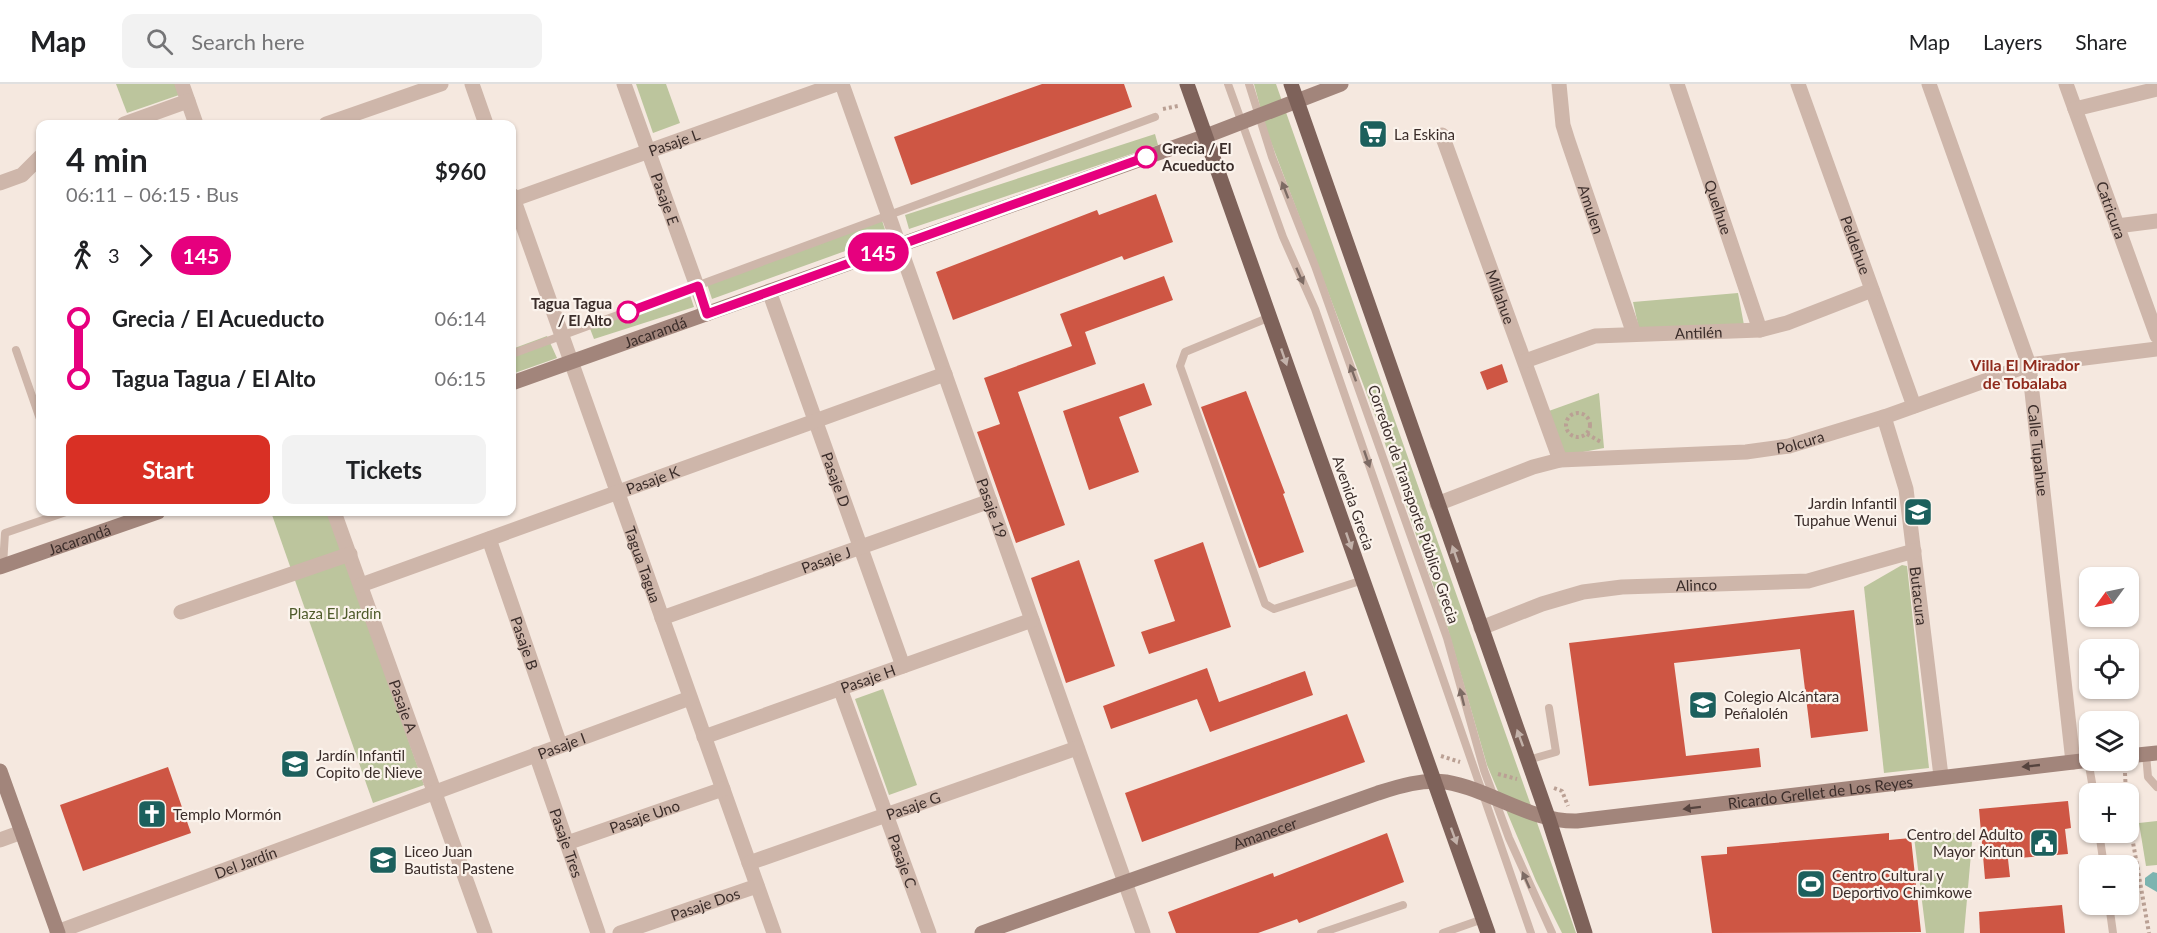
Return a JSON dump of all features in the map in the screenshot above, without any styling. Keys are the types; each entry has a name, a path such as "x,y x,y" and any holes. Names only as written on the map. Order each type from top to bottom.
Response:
{"main road":[{"name":"Avenida Grecia","path":"1187,84 1486,926"},
{"path":"1291,84 1549,820 1585,933"}],"street":[{"path":"182,84 195,120"},
{"path":"338,120 441,84"},
{"path":"472,84 485,120"},
{"name":"Pasaje E","path":"624,84 707,314"},
{"name":"Pasaje L","path":"516,197 837,84"},
{"name":"Pasaje 19","path":"842,84 1143,933"},
{"name":"Jacarandá","path":"516,382 1259,117 1341,84"},
{"name":"Amulen","path":"1559,84 1563,125 1634,334"},
{"name":"Quelhue","path":"1677,84 1760,330"},
{"name":"Peldehue","path":"1798,84 1914,406"},
{"name":"Calle Tupahue","path":"1929,84 2029,365 2073,762"},
{"name":"Catricura","path":"2066,84 2157,336"},
{"path":"2075,109 2157,89"},
{"path":"135,120 188,101"},
{"name":"Millahue","path":"1442,135 1560,460"},
{"path":"0,183 22,175 36,161"},
{"name":"Tagua Tagua","path":"516,209 774,933"},
{"path":"2117,226 2157,221"},
{"name":"Antilén","path":"1524,361 1586,338 1760,330 1787,323 1872,290"},
{"name":"Pasaje D","path":"769,291 903,666"},
{"name":"Polcura","path":"1437,504 1533,467 1560,460 1767,450 1804,443 2029,365 2157,349"},
{"name":"Pasaje K","path":"361,585 945,374"},
{"name":"Butacura","path":"1884,417 1906,489 1941,776"},
{"name":"Pasaje J","path":"662,618 990,501"},
{"name":"Jacarandá","path":"2,566 146,516"},
{"name":"Pasaje A","path":"336,516 485,933"},
{"name":"Pasaje B","path":"489,539 560,745"},
{"name":"Alinco","path":"1481,628 1542,604 1593,591 1622,587 1808,581 1914,551"},
{"path":"181,612 350,554"},
{"name":"Pasaje H","path":"704,737 1032,620"},
{"name":"Pasaje C","path":"840,688 929,933"},
{"name":"Pasaje I","path":"434,791 690,698"},
{"name":"Pasaje G","path":"749,863 1077,748"},
{"name":"Pasaje Tres","path":"536,754 598,933"},
{"name":"Ricardo Grellet de Los Reyes","path":"1549,820 1606,819 1941,776 2079,761"},
{"path":"0,771 58,932"},
{"name":"Amanecer","path":"982,933 1401,785 1433,781 1488,795 1549,820"},
{"name":"Pasaje Uno","path":"567,843 723,789"},
{"name":"Del Jardín","path":"58,932 434,791"},
{"path":"0,840 21,832"},
{"name":"Pasaje Dos","path":"620,933 757,886"}],"lane":[{"name":"Corredor de Transporte Público Grecia","path":"1228,84 1283,237 1315,309 1488,795 1531,933"},
{"name":"Corredor de Transporte Público Grecia","path":"1249,84 1259,117 1407,520 1447,638 1488,795 1552,933"},
{"path":"516,353 889,217 1155,117"},
{"path":"1270,317 1185,352 1180,366 1265,604 1274,609 1363,579"},
{"path":"16,350 36,408"},
{"path":"2,566 5,533 54,516"},
{"path":"1528,760 1556,752 1549,708"},
{"path":"2152,754 2146,771 2157,787"},
{"path":"1321,933 1403,904"},
{"path":"2111,915 2113,933"},
{"path":"1443,933 1486,926"}],"path":[{"path":"1579,412 1589,419 1590,426 1587,434 1576,438 1569,434 1565,426 1570,415 1579,412"},
{"path":"1587,434 1604,444"},
{"path":"2125,783 2124,773 2146,771"},
{"path":"2133,843 2148,933"}],"green space":[{"path":"116,84 175,84 179,95 127,113"},
{"path":"636,84 666,84 680,123 653,133"},
{"path":"1254,84 1276,84 1576,933 1562,933 1536,881 1487,765 1447,626 1379,426 1266,129"},
{"path":"1155,134 1158,145 909,229 905,215"},
{"path":"881,217 887,236 712,299 706,281"},
{"path":"688,289 694,307 594,339 589,326"},
{"path":"1738,293 1744,325 1639,329 1633,302"},
{"path":"547,336 557,358 516,373 516,348"},
{"path":"1599,393 1604,448 1562,456 1546,412"},
{"name":"Plaza El Jardín","path":"272,516 330,516 424,785 373,803"},
{"path":"1902,565 1907,566 1929,768 1884,773 1864,587"},
{"path":"883,689 917,785 889,795 855,699"},
{"path":"2157,821 2157,865 2146,866 2139,823"},
{"path":"1973,831 1964,933 1926,933 1914,837"}],"water":[{"path":"2153,872 2157,873 2157,892 2145,885 2145,878"}],"building":[{"path":"1042,84 1124,84 1132,107 911,185 894,137"},
{"path":"1156,194 1173,242 1124,260 1122,256 953,320 936,272 1097,210 1099,215"},
{"path":"1164,276 1173,300 1085,332 1096,364 1018,392 1065,525 1016,543 977,432 1000,424 984,378 1072,346 1060,314"},
{"path":"1502,364 1508,382 1487,390 1480,372"},
{"path":"1144,383 1152,405 1119,417 1139,472 1089,490 1063,411"},
{"path":"1246,391 1285,493 1283,494 1304,552 1259,568 1201,407"},
{"path":"1203,542 1231,627 1149,654 1141,632 1175,621 1154,560"},
{"path":"1079,560 1115,666 1066,683 1031,578"},
{"path":"1854,610 1868,731 1811,738 1800,649 1674,663 1686,756 1759,748 1761,767 1589,786 1569,643"},
{"path":"1207,668 1219,702 1305,671 1313,695 1210,732 1197,699 1111,729 1103,706"},
{"path":"1347,714 1365,762 1142,842 1125,793"},
{"path":"168,767 191,833 83,871 60,805"},
{"name":"Centro del Adulto Mayor Kintun","path":"2068,801 2071,828 2065,829 2068,854 2008,859 2010,877 1985,879 1979,809"},
{"path":"1387,833 1404,882 1299,923 1297,919 1258,933 1176,933 1168,912 1273,873 1274,877"},
{"name":"Centro Cultural y Deportivo Chimkowe","path":"1889,833 1889,840 1911,838 1921,932 1712,933 1701,856 1727,854 1727,847"},
{"path":"2062,905 2065,933 1980,933 1979,912"}],"bus line":[{"name":"145","path":"628,312 698,286 707,314 1146,157"}],"place":[{"name":"La Eskina","path":"1373,134"},
{"name":"Grecia / El Acueducto","path":"1146,157"},
{"name":"Tagua Tagua / El Alto","path":"628,312"},
{"name":"Jardin Infantil Tupahue Wenui","path":"1918,512"},
{"name":"Colegio Alcántara Peñalolén","path":"1703,705"},
{"name":"Jardín Infantil Copito de Nieve","path":"295,764"},
{"name":"Templo Mormón","path":"152,814"},
{"name":"Centro del Adulto Mayor Kintun","path":"2044,843"},
{"name":"Liceo Juan Bautista Pastene","path":"383,860"},
{"name":"Centro Cultural y Deportivo Chimkowe","path":"1811,884"}],"district":[{"name":"Villa El Mirador de Tobalaba","path":"2025,373"}]}
